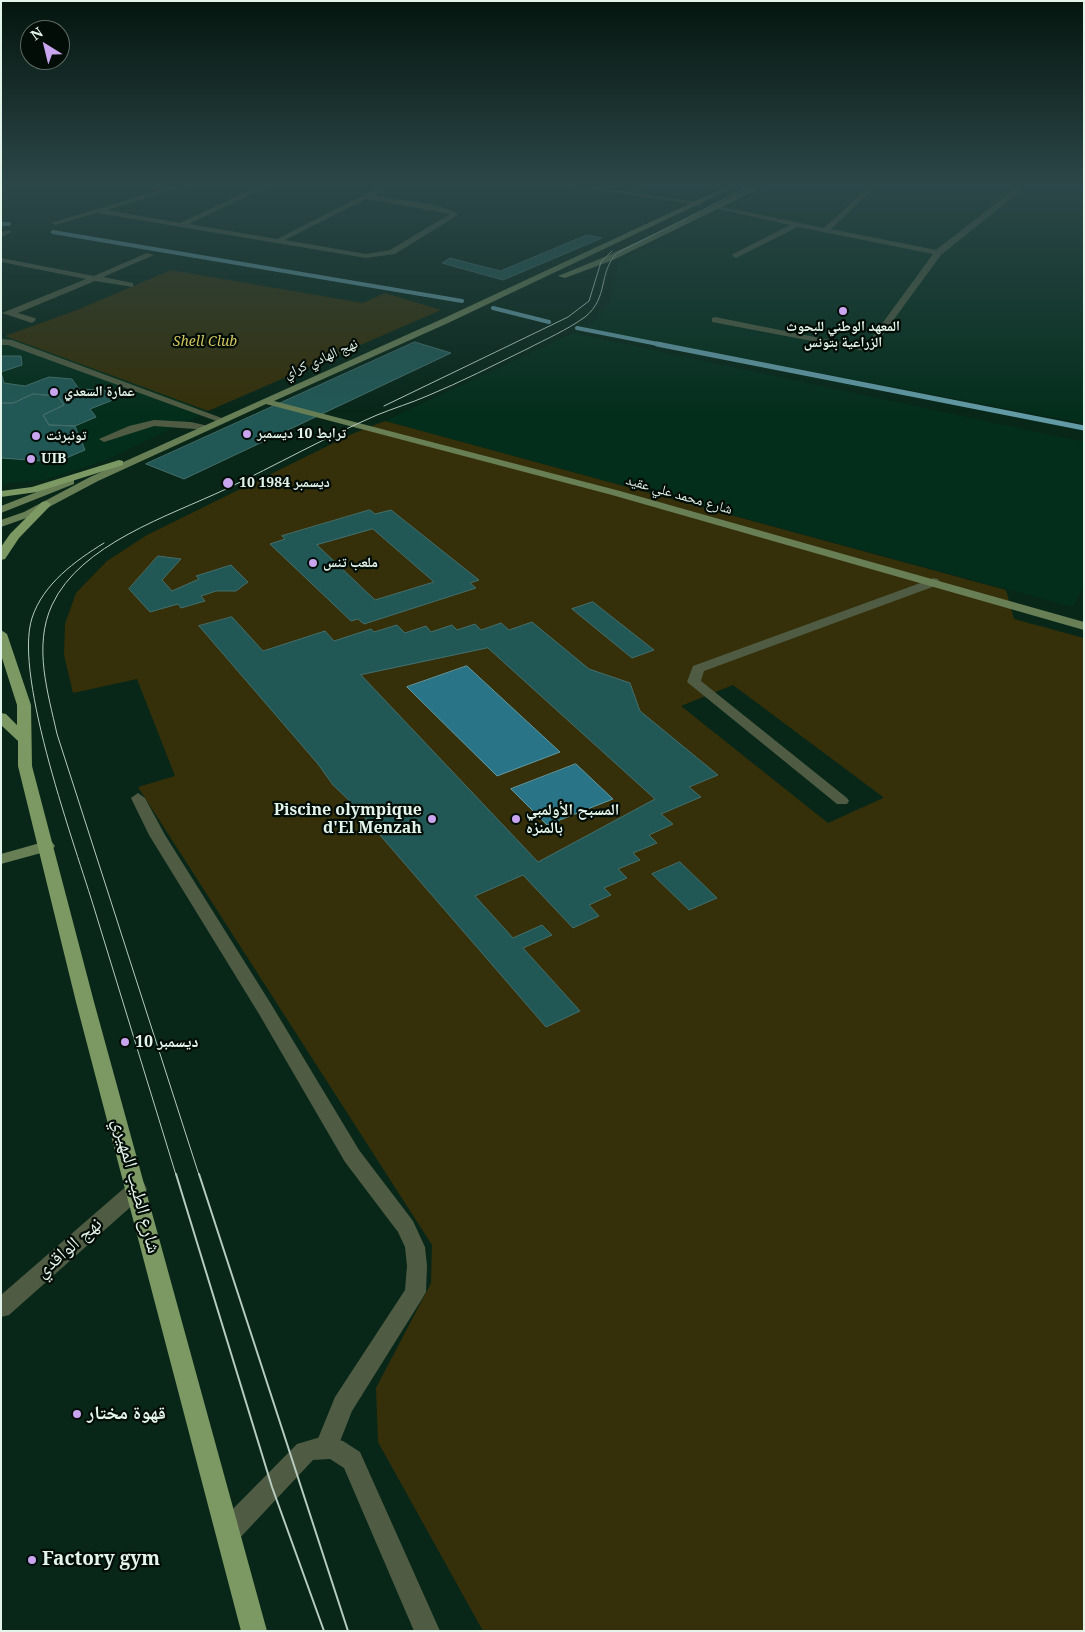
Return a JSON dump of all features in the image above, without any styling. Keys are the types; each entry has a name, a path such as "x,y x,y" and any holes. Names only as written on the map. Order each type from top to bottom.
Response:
{"main road":[{"path":"1,494 33,490 118,463"},
{"path":"1,557 14,536 46,504"},
{"name":"شارع الطيب المهيري","path":"1,634 24,705 25,766 47,846 85,1002 137,1189 254,1631"},
{"path":"1,717 25,740"}],"street":[{"path":"2,260 130,285"},
{"path":"5,313 138,260"},
{"name":"نهج الهادي كراي","path":"1,510 208,427 576,260"},
{"name":"نهج الهادي كراي","path":"469,309 604,260"},
{"path":"715,320 867,350 933,260"},
{"path":"5,313 32,320"},
{"path":"1,342 9,342 222,420"},
{"name":"شارع محمد علي عقيد","path":"264,401 616,493 1084,626"},
{"path":"104,439 151,422 170,421 208,427"},
{"name":"نهج الهادي كراي","path":"1,524 186,436"},
{"path":"842,801 694,682 698,668 934,582"},
{"path":"138,798 157,835 265,1009 352,1156 406,1227 415,1247 418,1266 415,1292 343,1405 327,1446"},
{"path":"1,859 47,846"},
{"name":"نهج الواقدي","path":"1,1308 137,1189"},
{"path":"228,1532 305,1452 317,1446 327,1446 343,1452 352,1460 427,1631"}],"shaded area":[{"name":"المعهد الوطني للبحوث الزراعية بتونس","path":"619,260 1084,260 1084,423 585,328 596,320 610,301"},
{"path":"573,333 1084,442 1084,585 1073,607 385,421"},
{"path":"5,336 208,411 104,461 43,480 1,484 1,338"}],"green space":[{"name":"Shell Club","path":"171,270 363,303 385,293 441,310 208,411 5,336 77,310"},
{"path":"385,421 1006,590 1014,619 1084,638 1084,1631 483,1631 378,1442 376,1388 431,1283 432,1245 138,787 175,776 137,679 73,693 64,655 65,624 76,593 107,561 147,535 352,434","holes":["733,685 883,797 828,823 681,706"]}],"water":[{"path":"467,666 560,752 497,776 407,687"},
{"path":"576,764 613,799 547,825 511,789"}],"building":[{"path":"447,260 458,260 500,271 526,260 550,260 503,280 442,263"},
{"path":"415,342 451,353 184,479 146,464"},
{"path":"1,356 21,356 22,365 1,372"},
{"name":"عمارة السعدي","path":"1,372 4,383 25,386 49,377 72,379 79,389 104,390 113,400 90,409 96,417 75,426 49,425 43,415 64,405 58,396 33,394 13,403 1,403"},
{"path":"33,394 58,396 64,405 43,415 49,425 75,426 85,450 57,462 1,458 1,403 13,403"},
{"name":"ملعب تنس","path":"370,510 375,514 391,510 479,580 470,583 476,588 364,624 358,619 351,621 270,544 285,539 282,536","holes":["373,529 434,582 375,600 317,545"]},
{"path":"158,556 181,559 162,580 172,591 199,579 196,576 231,565 248,582 236,591 216,591 201,596 205,601 181,608 178,604 150,612 129,589"},
{"path":"593,602 654,650 632,658 572,609"},
{"name":"المسبح الأولمبي بالمنزه","path":"232,617 263,651 325,631 334,641 371,629 374,632 397,625 405,633 426,626 431,632 452,625 457,630 475,624 481,630 501,623 509,630 532,622 589,669 630,683 640,711 718,775 689,787 701,797 661,814 673,824 649,835 657,843 633,853 640,860 618,869 627,878 604,888 611,895 589,905 599,916 573,928 523,875 475,896 513,938 542,925 552,935 523,948 580,1011 546,1027 354,805 333,785 318,764 199,626","holes":["488,648 655,799 538,862 361,675"]},
{"path":"680,862 717,898 689,910 652,874"}],"waterway":[{"path":"220,260 462,301"},
{"path":"493,308 549,322"},
{"path":"577,328 663,345"},
{"path":"657,344 1084,428"}],"tram line":[{"path":"384,406 568,317 589,301 603,260"},
{"path":"199,1175 57,734 46,686 43,653 46,621 52,605 65,584 83,565 128,534 226,489 383,412 421,399 465,379 571,326 585,317 597,302 611,260"},
{"path":"104,543 61,574 44,594 37,606 32,618 28,645 31,680 49,763 176,1175"},
{"path":"176,1174 272,1487 324,1631"},
{"path":"199,1174 348,1631"}],"place":[{"name":"المعهد الوطني للبحوث الزراعية بتونس","path":"843,311"},
{"name":"عمارة السعدي","path":"54,392"},
{"name":"ترابط 10 ديسمبر","path":"247,434"},
{"name":"تونبرنت","path":"36,436"},
{"name":"UIB","path":"31,459"},
{"name":"10 ديسمبر 1984","path":"228,483"},
{"name":"ملعب تنس","path":"313,563"},
{"name":"Piscine olympique d'El Menzah","path":"432,819"},
{"name":"المسبح الأولمبي بالمنزه","path":"516,819"},
{"name":"10 ديسمبر","path":"125,1042"},
{"name":"قهوة مختار","path":"77,1414"},
{"name":"Factory gym","path":"32,1560"}]}
